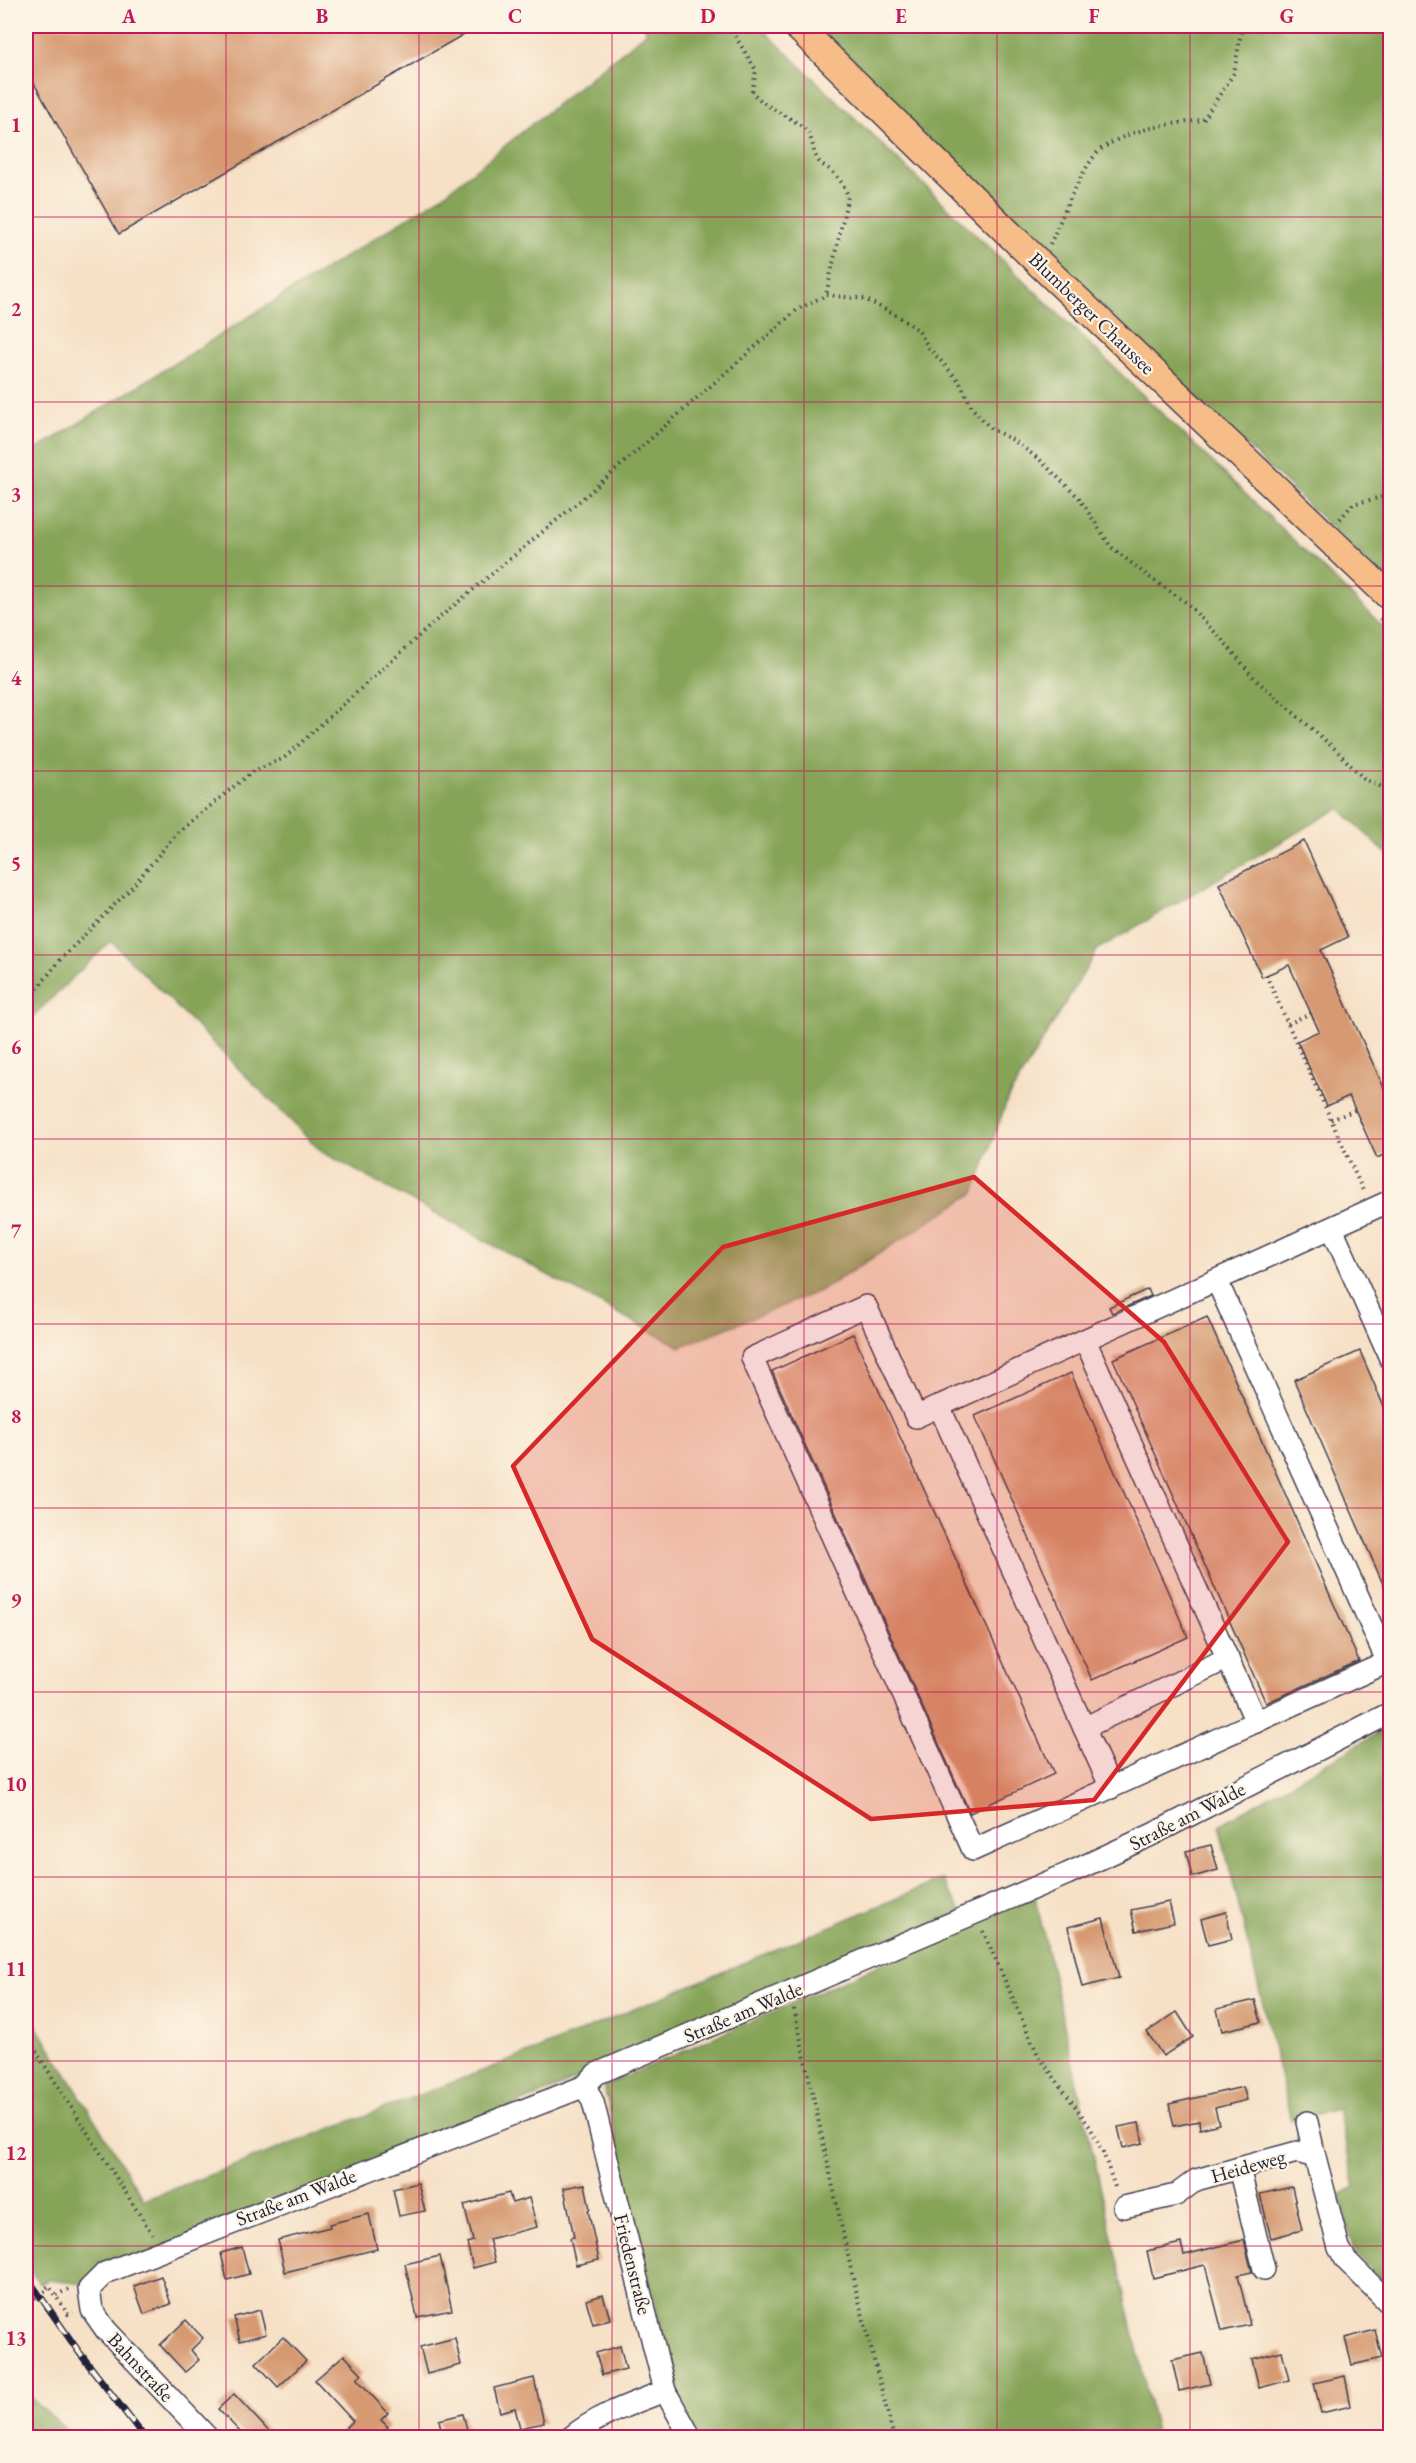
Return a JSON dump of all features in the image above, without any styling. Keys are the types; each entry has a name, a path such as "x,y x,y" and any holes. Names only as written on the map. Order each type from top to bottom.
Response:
{"main road":[{"name":"Blumberger Chaussee","path":"797,26 1040,264 1390,597"}],"street":[{"path":"1217,1281 1389,1662 973,1850 752,1358 866,1306 916,1417 1381,1206"},
{"path":"1332,1228 1390,1358"},
{"path":"1085,1340 1256,1722"},
{"path":"939,1406 1111,1788"},
{"path":"1084,1728 1227,1658"},
{"name":"Straße am Walde","path":"82,2288 105,2273 162,2249 585,2086 596,2074 976,1913 1151,1835 1390,1713"},
{"name":"Friedenstraße","path":"585,2086 592,2102 665,2391 691,2438"},
{"path":"1307,2122 1315,2157"},
{"name":"Heideweg","path":"1124,2207 1176,2195 1196,2180 1297,2152 1315,2157 1339,2248 1346,2260 1390,2304"},
{"path":"1239,2168 1264,2269"},
{"name":"Bahnstraße","path":"82,2288 92,2310 106,2330 208,2438"},
{"path":"570,2438 587,2424 614,2410 665,2391"}],"path":[{"path":"729,26 756,70 752,92 763,104 803,127 811,136 819,162 844,185 848,196 826,295"},
{"path":"1040,264 1079,180 1102,147 1151,126 1203,120 1234,73 1242,26"},
{"path":"26,1004 60,960 131,888 178,832 252,772 284,758 439,618 588,494 798,309 826,295 865,300 902,318 918,330 929,348 960,381 973,409 991,429 1013,440 1040,460 1079,498 1111,547 1187,603 1255,679 1334,747 1364,779 1384,788 1390,787"},
{"path":"1326,535 1353,504 1390,495"},
{"path":"1266,975 1331,1120 1381,1206"},
{"path":"1288,1024 1311,1013"},
{"path":"1331,1120 1355,1110"},
{"path":"976,1913 991,1954 1038,2055 1090,2127 1103,2152 1124,2207"},
{"path":"790,1993 852,2274 894,2438"},
{"path":"26,2036 162,2249"},
{"path":"26,2296 29,2301 47,2290 49,2286 52,2289"},
{"path":"56,2295 64,2290 82,2288"}],"highlighted area":[{"path":"974,1177 1164,1342 1288,1542 1094,1800 871,1819 592,1639 513,1466 723,1247"}],"green space":[{"path":"643,26 759,26 1390,633 1390,857 1339,808 1098,949 1008,1098 974,1193 822,1290 680,1347 322,1152 111,941 26,1023 26,456 441,197 647,32"},
{"path":"816,26 1390,26 1390,584 943,153"},
{"path":"1390,1726 1390,2290 1354,2252 1340,2195 1355,2187 1338,2109 1291,2120 1219,1825"},
{"path":"943,1879 961,1912 594,2072 84,2284 48,2280 40,2284 26,2264 26,2008 144,2200 537,2050"},
{"path":"1035,1896 1157,2437 697,2437 675,2394 604,2086"},
{"path":"26,2394 74,2437 26,2437"}],"building":[{"path":"26,26 478,26 119,234 26,69"},
{"path":"1304,841 1348,937 1321,950 1390,1101 1390,1152 1377,1158 1349,1096 1327,1106 1297,1041 1319,1031 1289,965 1262,977 1219,884"},
{"path":"1148,1289 1151,1296 1112,1313 1109,1307"},
{"path":"1207,1317 1359,1661 1266,1703 1113,1359"},
{"path":"853,1334 1054,1774 970,1813 772,1371"},
{"path":"1360,1351 1390,1421 1390,1600 1294,1380"},
{"path":"1071,1373 1188,1637 1092,1680 975,1416"},
{"path":"1211,1845 1218,1870 1192,1877 1186,1851"},
{"path":"1169,1902 1174,1923 1136,1931 1131,1910"},
{"path":"1226,1912 1232,1939 1208,1945 1201,1919"},
{"path":"1103,1918 1119,1978 1082,1987 1068,1927"},
{"path":"1255,2000 1261,2022 1222,2031 1217,2009"},
{"path":"1177,2012 1193,2037 1163,2056 1147,2032"},
{"path":"1243,2087 1247,2100 1215,2108 1219,2124 1200,2129 1199,2121 1174,2126 1169,2104"},
{"path":"1139,2123 1143,2143 1123,2148 1118,2127"},
{"path":"418,2183 425,2211 399,2216 393,2189"},
{"path":"585,2184 599,2260 576,2265 570,2238 574,2237 564,2188"},
{"path":"1292,2187 1302,2230 1271,2238 1260,2194"},
{"path":"509,2193 512,2203 529,2198 537,2227 489,2239 495,2262 473,2268 467,2243 473,2241 464,2205"},
{"path":"369,2214 377,2249 285,2272 278,2240"},
{"path":"1244,2240 1252,2272 1238,2275 1250,2325 1222,2331 1205,2265 1153,2278 1147,2251 1181,2243 1184,2255"},
{"path":"242,2247 249,2274 227,2280 221,2253"},
{"path":"440,2256 452,2310 417,2317 405,2264"},
{"path":"161,2276 171,2304 144,2314 134,2286"},
{"path":"603,2295 610,2319 593,2324 586,2300"},
{"path":"260,2310 266,2334 240,2341 234,2317"},
{"path":"186,2320 203,2338 191,2350 199,2360 185,2372 160,2345"},
{"path":"1375,2330 1382,2358 1352,2365 1345,2338"},
{"path":"283,2337 306,2361 278,2387 256,2363"},
{"path":"455,2338 461,2365 427,2374 420,2347"},
{"path":"620,2346 626,2369 602,2375 596,2353"},
{"path":"1282,2351 1289,2380 1259,2388 1252,2359"},
{"path":"1203,2353 1210,2384 1179,2391 1172,2360"},
{"path":"344,2355 362,2374 357,2379 388,2413 381,2420 388,2427 377,2438 336,2438 353,2421 315,2380"},
{"path":"1345,2376 1351,2406 1321,2413 1314,2383"},
{"path":"534,2378 544,2423 520,2428 515,2408 500,2412 494,2388"},
{"path":"234,2394 275,2438 246,2438 218,2409"},
{"path":"463,2414 469,2438 443,2438 439,2420"}],"railway":[{"path":"26,2276 79,2352 145,2438"}]}
